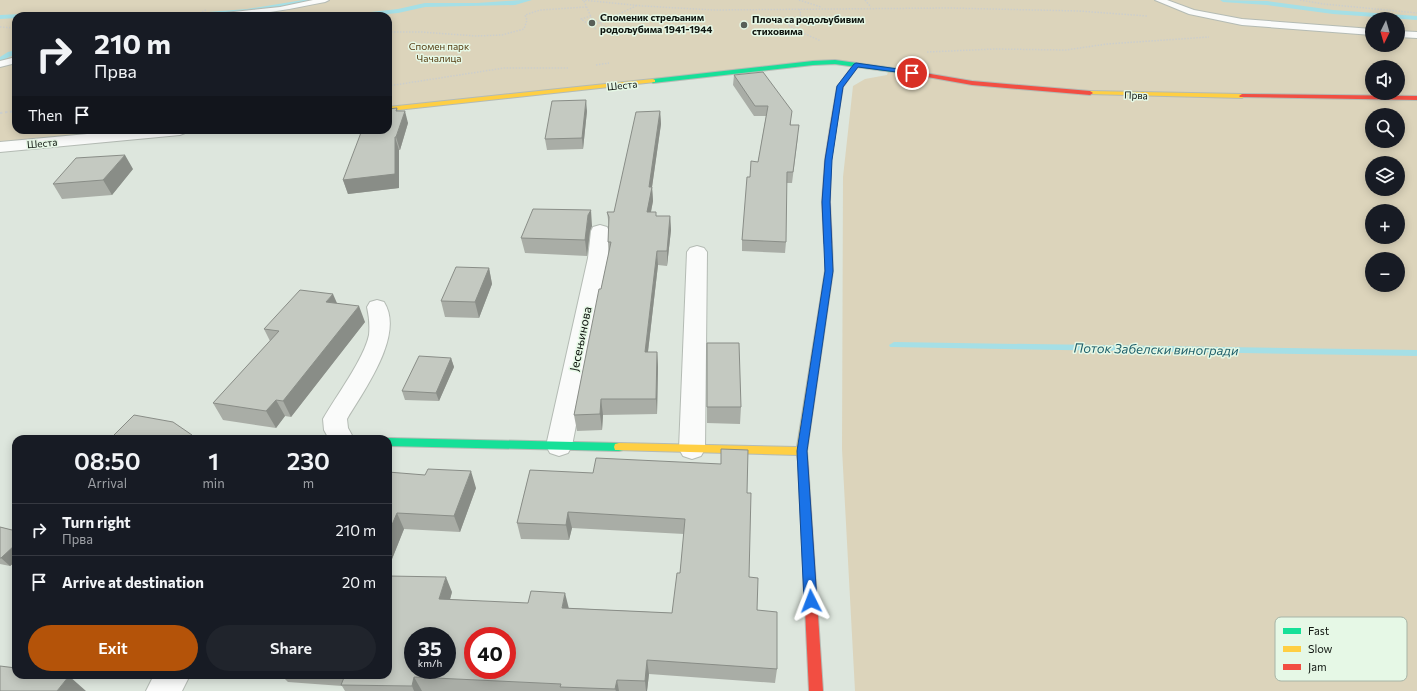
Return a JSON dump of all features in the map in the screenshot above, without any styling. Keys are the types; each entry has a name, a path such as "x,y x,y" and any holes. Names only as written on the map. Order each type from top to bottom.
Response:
{"street":[{"name":"Шеста","path":"392,109 539,94 813,63 835,62 856,65"},
{"name":"Прва","path":"856,65 972,83 1080,93 1186,96 1417,98"},
{"path":"816,691 802,451 829,271 826,202 828,160 832,128 840,86 856,65"},
{"name":"Шеста","path":"0,147 138,134"},
{"name":"Јесењинова","path":"559,446 598,258 600,231"},
{"path":"692,449 697,252"},
{"path":"339,435 336,430 335,419 373,355 379,339 381,321 377,307"},
{"path":"392,442 802,451"},
{"path":"162,691 171,679"}],"lane":[{"path":"256,12 325,0"},
{"path":"1159,0 1192,12 1232,21 1279,26 1365,32"},
{"path":"1405,35 1417,36"},
{"path":"0,64 12,61"}],"path":[{"path":"606,27 591,16 583,0 637,6 713,10 871,7 1079,11 1148,16"},
{"path":"799,0 826,9"},
{"path":"865,0 871,7"},
{"path":"1300,0 1324,4 1417,12"},
{"path":"392,32 421,32 476,36 502,35 524,29 527,20 524,15 540,10 586,6"},
{"path":"600,23 637,6"},
{"path":"798,9 801,14 796,22 788,25 792,30 818,38 825,44"},
{"path":"591,16 581,19 596,29"},
{"path":"0,27 12,28"},
{"path":"0,113 12,112"}],"green space":[{"name":"Спомен парк Чачалица","path":"0,0 1417,0 1417,691 855,691 842,449 843,177 853,86 865,79 887,75 889,69 835,62 392,109 392,12 12,12 12,134 138,134 0,147"}],"building":[{"path":"763,72 792,111 790,125 799,125 793,172 787,172 786,242 742,240 747,177 750,177 751,161 758,162 768,106 755,106 734,75"},
{"path":"586,100 582,138 545,139 552,101"},
{"path":"397,108 396,111 405,111 395,137 395,174 343,180 360,134 392,134 392,109"},
{"path":"660,111 649,187 652,187 647,212 656,212 656,216 670,216 667,251 657,251 645,352 657,352 656,399 601,399 600,414 574,415 599,289 601,289 611,242 608,242 609,217 607,212 614,212 636,112"},
{"path":"125,155 103,180 53,184 76,158"},
{"path":"533,209 591,210 588,215 585,240 521,238"},
{"path":"456,267 489,268 475,302 441,301"},
{"path":"300,290 333,294 326,302 359,306 283,401 276,400 266,411 213,403 279,331 264,329"},
{"path":"707,343 739,343 741,407 707,407"},
{"path":"419,356 451,358 436,393 402,391"},
{"path":"134,415 173,422 192,435 114,435"},
{"path":"721,449 748,450 747,493 751,493 749,577 758,578 757,610 777,612 777,669 647,660 645,681 617,680 615,689 560,687 561,684 456,679 456,627 404,627 404,679 414,679 412,686 341,685 343,679 392,679 392,576 446,577 439,599 528,603 531,591 565,593 562,608 672,613 677,573 680,573 685,519 568,512 566,525 517,523 530,470 593,473 596,458 721,464"},
{"path":"428,469 471,471 454,516 397,513 392,525 392,472 425,475"},
{"path":"0,527 12,530 12,548 0,558"},
{"path":"0,666 12,668 12,679 67,679 57,691 0,691"}],"waterway":[{"path":"234,12 312,0"},
{"path":"389,12 425,5 477,5 515,3 529,0"},
{"path":"1223,0 1267,3 1333,12 1417,18"},
{"path":"0,17 12,16"},
{"path":"2,62 2,58 12,53"},
{"name":"Поток Забелски виногради","path":"894,345 1417,353"}],"traffic: fast":[{"path":"653,81 813,63 835,62 907,72"},
{"path":"392,442 619,447"}],"traffic: slow":[{"path":"392,109 653,81"},
{"path":"1090,93 1242,96"},
{"path":"803,464 802,451 829,271 828,243"},
{"path":"619,447 802,451"}],"traffic: jam":[{"path":"828,243 826,202 828,160 833,128 840,87 856,65"},
{"path":"907,72 972,83 1090,93"},
{"path":"1242,96 1417,98"},
{"path":"803,464 816,691"}],"place":[{"name":"Споменик стрељаним родољубима 1941-1944","path":"592,23"},
{"name":"Плоча са родољубивим стиховима","path":"744,25"}],"route":[{"path":"811,601 802,451 829,271 826,202 828,160 840,86 856,65 912,73"}]}
